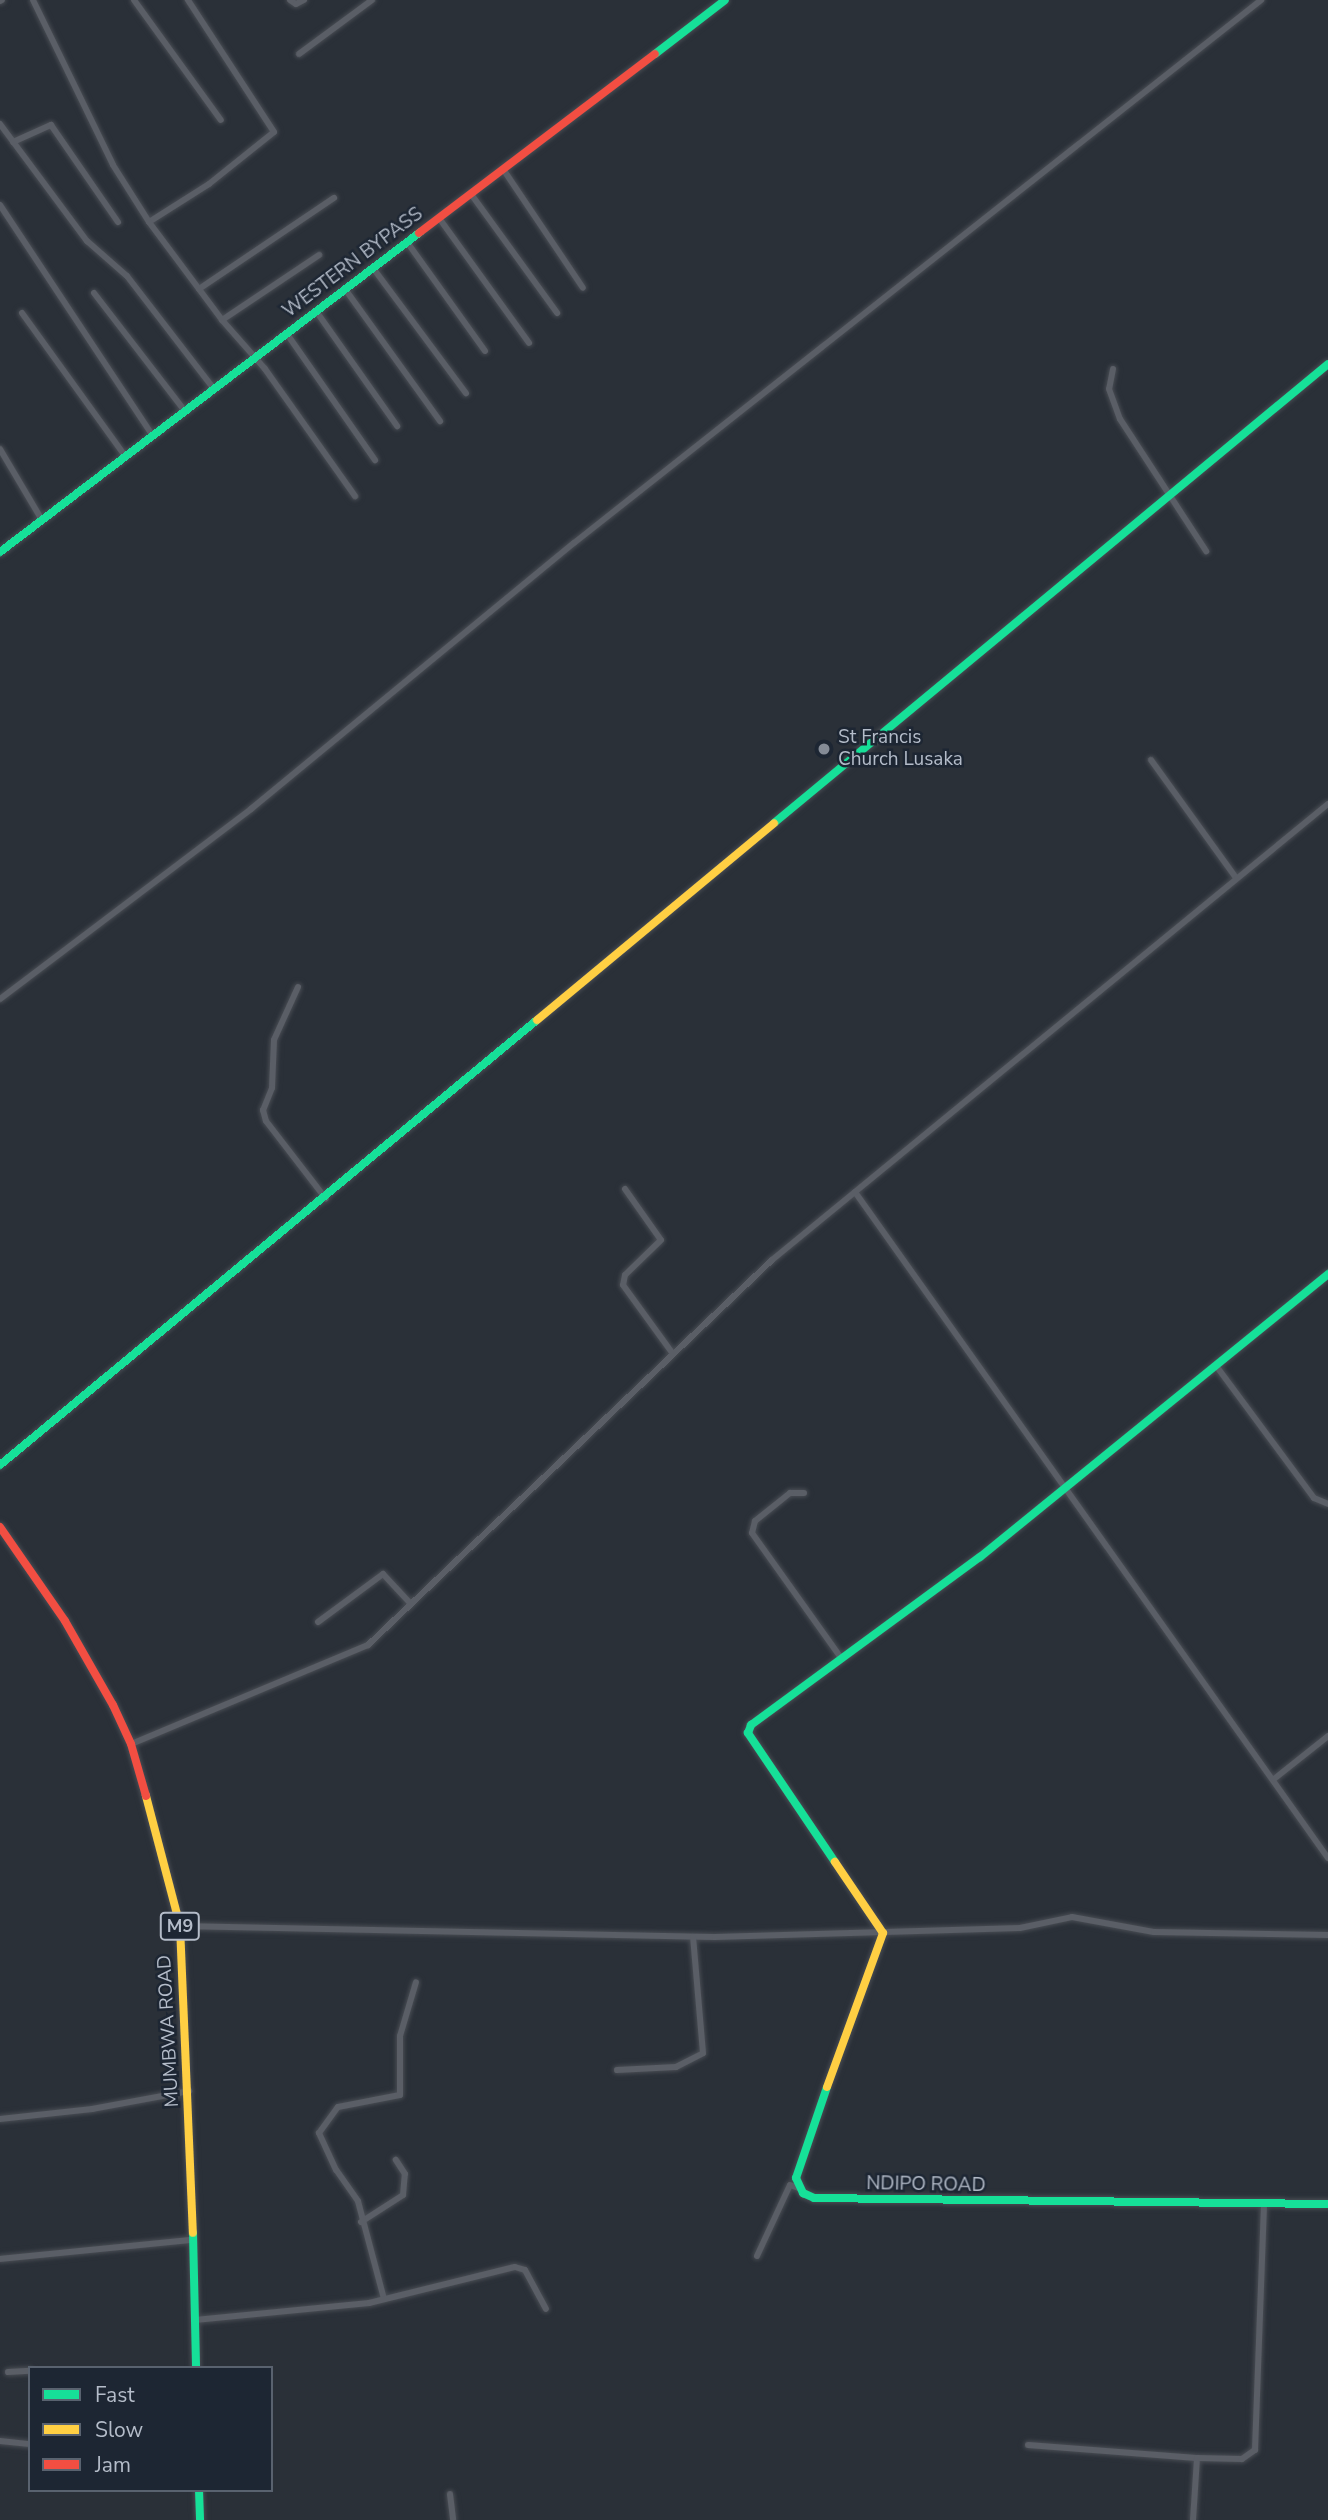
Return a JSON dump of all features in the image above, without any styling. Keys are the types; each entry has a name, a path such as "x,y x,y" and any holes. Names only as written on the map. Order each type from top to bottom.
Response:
{"street":[{"path":"33,0 113,165 149,222 222,320 256,357 355,496"},
{"path":"134,0 221,120"},
{"path":"149,222 201,190 274,132 188,0"},
{"path":"290,0 304,0"},
{"path":"299,54 372,0"},
{"name":"WESTERN BYPASS","path":"0,552 726,0"},
{"path":"0,999 251,809 574,543 1261,0"},
{"path":"0,124 87,241 127,276 214,389"},
{"path":"13,142 51,125 118,222"},
{"path":"503,169 583,288"},
{"path":"471,194 557,313"},
{"path":"199,289 334,198"},
{"path":"0,205 152,435"},
{"path":"439,218 529,343"},
{"path":"407,242 485,351"},
{"path":"222,320 319,255"},
{"path":"373,268 466,393"},
{"path":"345,289 440,421"},
{"path":"94,293 185,411"},
{"path":"316,311 397,426"},
{"path":"22,313 125,456"},
{"path":"287,334 375,460"},
{"path":"0,1465 327,1199 472,1071 603,968 986,643 1328,364"},
{"path":"1113,369 1108,384 1115,409 1158,470 1167,496 1206,551"},
{"path":"0,449 42,520"},
{"path":"1151,760 1236,878"},
{"path":"131,1744 354,1653 411,1604 772,1260 1328,804"},
{"path":"298,987 274,1040 271,1088 263,1110 266,1121 327,1199"},
{"path":"625,1189 661,1240 625,1275 623,1285 673,1354"},
{"path":"855,1192 1067,1485 1328,1857"},
{"path":"883,1933 748,1733 751,1725 964,1570 1217,1367 1328,1274"},
{"path":"1217,1367 1314,1498 1328,1504"},
{"path":"804,1493 790,1493 755,1521 752,1532 842,1659"},
{"name":"MUMBWA ROAD","path":"0,1527 65,1620 131,1744 157,1826 180,1926 196,2366"},
{"path":"318,1622 383,1574 411,1604"},
{"path":"1274,1779 1328,1736"},
{"path":"180,1926 694,1937 1020,1928 1072,1917 1136,1931 1328,1935"},
{"path":"757,2256 790,2185 799,2188 800,2161 883,1933"},
{"path":"617,2070 676,2067 703,2053 694,1937"},
{"path":"384,2300 355,2196 336,2170 320,2130 338,2107 400,2095 400,2036 416,1982"},
{"path":"0,2119 92,2109 188,2091"},
{"path":"361,2222 403,2195 405,2174 396,2160"},
{"name":"NDIPO ROAD","path":"799,2188 808,2196 826,2199 1328,2204"},
{"path":"1028,2445 1242,2459 1255,2450 1264,2205"},
{"path":"0,2259 192,2240"},
{"path":"195,2320 384,2300 519,2267 525,2270 546,2309"},
{"path":"8,2372 28,2371"},
{"path":"0,2441 28,2444"},
{"path":"1193,2520 1197,2458"},
{"path":"200,2492 201,2520"},
{"path":"450,2494 453,2520"}],"traffic: fast":[{"path":"655,54 725,0"},
{"path":"0,552 419,233"},
{"path":"774,823 1328,364"},
{"path":"0,1465 537,1020"},
{"path":"835,1862 748,1733 751,1725 980,1557 1328,1274"},
{"path":"827,2087 796,2178 803,2193 814,2198 1328,2204"},
{"path":"193,2233 196,2366"},
{"path":"199,2492 200,2520"}],"traffic: slow":[{"path":"537,1020 774,823"},
{"path":"146,1796 180,1926 193,2233"},
{"path":"827,2087 883,1933 835,1862"}],"traffic: jam":[{"path":"419,233 655,54"},
{"path":"0,1527 65,1621 113,1705 131,1744 146,1796"}],"place":[{"name":"St Francis Church Lusaka","path":"824,749"}]}
